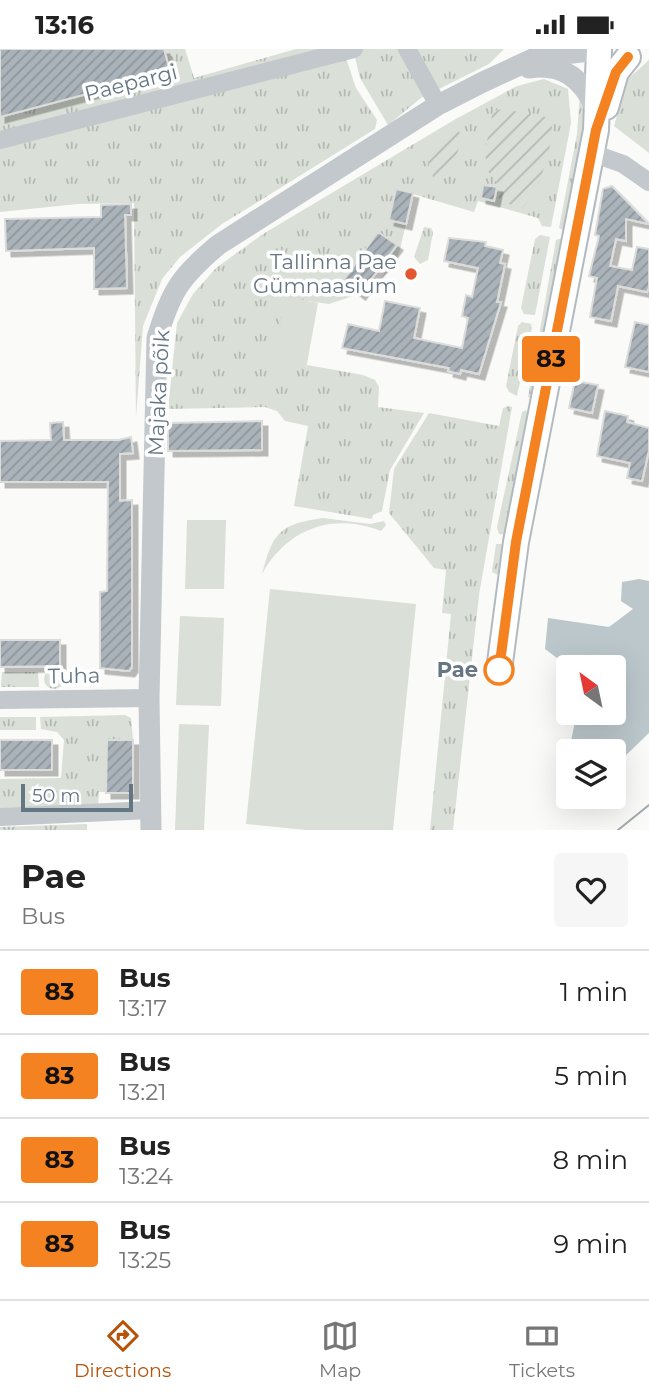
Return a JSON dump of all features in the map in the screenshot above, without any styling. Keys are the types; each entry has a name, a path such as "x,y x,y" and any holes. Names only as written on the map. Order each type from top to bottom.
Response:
{"main road":[{"path":"499,670 516,542 595,130 599,50 615,58 634,53"},
{"path":"595,130 616,72 634,53"}],"street":[{"name":"Paepargi","path":"0,140 354,49"},
{"path":"407,49 438,105"},
{"name":"Majaka põik","path":"483,82 530,49"},
{"name":"Majaka põik","path":"151,820 149,698 158,338 169,299 194,265 218,245 438,105 537,57 599,50"},
{"path":"513,70 538,66 569,73 588,90 595,130 623,165 649,182"},
{"name":"Tuha","path":"0,700 149,698"},
{"path":"0,817 100,822 151,820"}],"green space":[{"path":"0,49 185,49 194,78 296,49 316,49 319,58 346,58 356,88 377,120 375,129 222,224 180,257 162,279 143,326 136,417 134,203 78,204 0,212"},
{"path":"353,49 504,49 489,64 421,98 388,125 360,78"},
{"path":"649,60 649,153 614,126 628,79"},
{"path":"544,79 568,89 571,123 551,227 542,226 538,218 478,201 474,212 396,189 389,220 406,224 396,262 387,274 381,278 395,259 389,255 397,245 378,232 343,280 359,293 329,304 285,298 306,369 307,365 363,375 375,380 379,387 378,407 424,413 390,470 382,511 373,515 372,519 294,506 308,426 285,421 277,411 265,407 168,409 177,323 193,294 216,268 263,234 454,120 517,86"},
{"path":"580,93 583,103 582,139 571,203 563,230 559,228 577,134"},
{"path":"503,109 551,119 551,140 545,166 534,191 522,208 499,201 497,183 487,170 485,151 493,111"},
{"path":"459,131 462,137 453,163 445,175 435,182 427,161 439,142"},
{"path":"424,227 431,228 433,232 428,260 420,264 414,257"},
{"path":"540,235 550,237 535,315 524,314 521,308 535,239"},
{"path":"562,238 532,398 528,397 556,240"},
{"path":"305,271 322,274 318,299 300,296"},
{"path":"285,297 318,303 306,369 273,363"},
{"path":"522,322 531,324 532,328 517,396 509,392 506,386 518,326"},
{"path":"512,407 479,595 453,830 430,830 451,614 442,613 446,570 434,568 389,513 394,469 429,413 499,426 503,408"},
{"path":"526,410 528,417 507,535 499,534 497,527 522,412"},
{"path":"323,518 370,524 384,521 386,525 381,531 345,523 312,529 284,546 262,574 270,549 280,533 296,524"},
{"path":"187,520 226,520 224,589 185,589"},
{"path":"496,544 505,544 500,576 492,572"},
{"path":"270,589 416,604 393,830 306,830 246,824"},
{"path":"180,616 224,618 221,706 176,705"},
{"path":"54,669 61,672 64,679 61,686 54,689 47,686 44,679 47,672"},
{"path":"2,672 38,672 39,687 1,687"},
{"path":"125,715 131,718 133,740 107,740 106,792 99,792 98,806 0,808 0,779 61,778 64,740 57,732 41,729 40,717"},
{"path":"0,717 36,717 36,730 0,730"},
{"path":"179,724 209,725 204,830 175,830"},
{"path":"87,824 87,830 0,830 0,827"}],"shaded area":[{"path":"639,579 649,581 649,733 626,755 626,739 571,739 574,725 626,725 626,655 556,655 556,657 545,649 548,618 609,627 633,609 621,601 622,582"}],"building":[{"path":"0,49 164,49 170,72 0,117"},
{"path":"483,185 497,187 494,201 481,198"},
{"path":"612,186 649,224 626,219 626,241 616,239 610,266 632,270 637,247 649,249 649,287 647,292 618,286 611,321 590,317 597,278 589,276 599,236 595,235 603,189"},
{"path":"396,189 413,193 406,224 389,220"},
{"path":"131,204 131,215 125,215 127,288 94,289 94,248 6,251 5,219 101,217 101,205"},
{"path":"378,232 397,245 360,294 343,281"},
{"path":"449,238 486,242 485,246 503,250 500,263 505,264 497,302 501,302 479,374 461,370 460,374 448,371 449,368 342,348 348,324 379,331 385,301 420,308 414,338 462,348 468,318 462,316 466,295 472,297 478,268 444,261"},
{"path":"635,322 649,325 649,372 625,367"},
{"path":"575,381 598,385 592,413 569,408"},
{"path":"605,411 628,416 627,422 649,428 649,450 642,481 627,478 630,463 597,456"},
{"path":"262,421 262,450 168,451 168,423"},
{"path":"63,422 64,440 119,440 131,437 133,453 120,454 120,501 132,500 132,667 129,671 100,668 100,592 107,591 108,482 0,482 0,441 51,440 50,423"},
{"path":"0,640 60,640 60,666 0,667"},
{"path":"0,740 52,740 52,770 0,770"},
{"path":"107,740 133,740 133,793 106,793"}],"tram line":[{"path":"618,830 649,805"}],"bus line":[{"name":"83","path":"499,670 516,542 574,234 596,130 607,105 616,72 628,57"}],"place":[{"name":"Tallinna Pae Gümnaasium","path":"411,274"},
{"name":"Pae","path":"499,670"}]}
